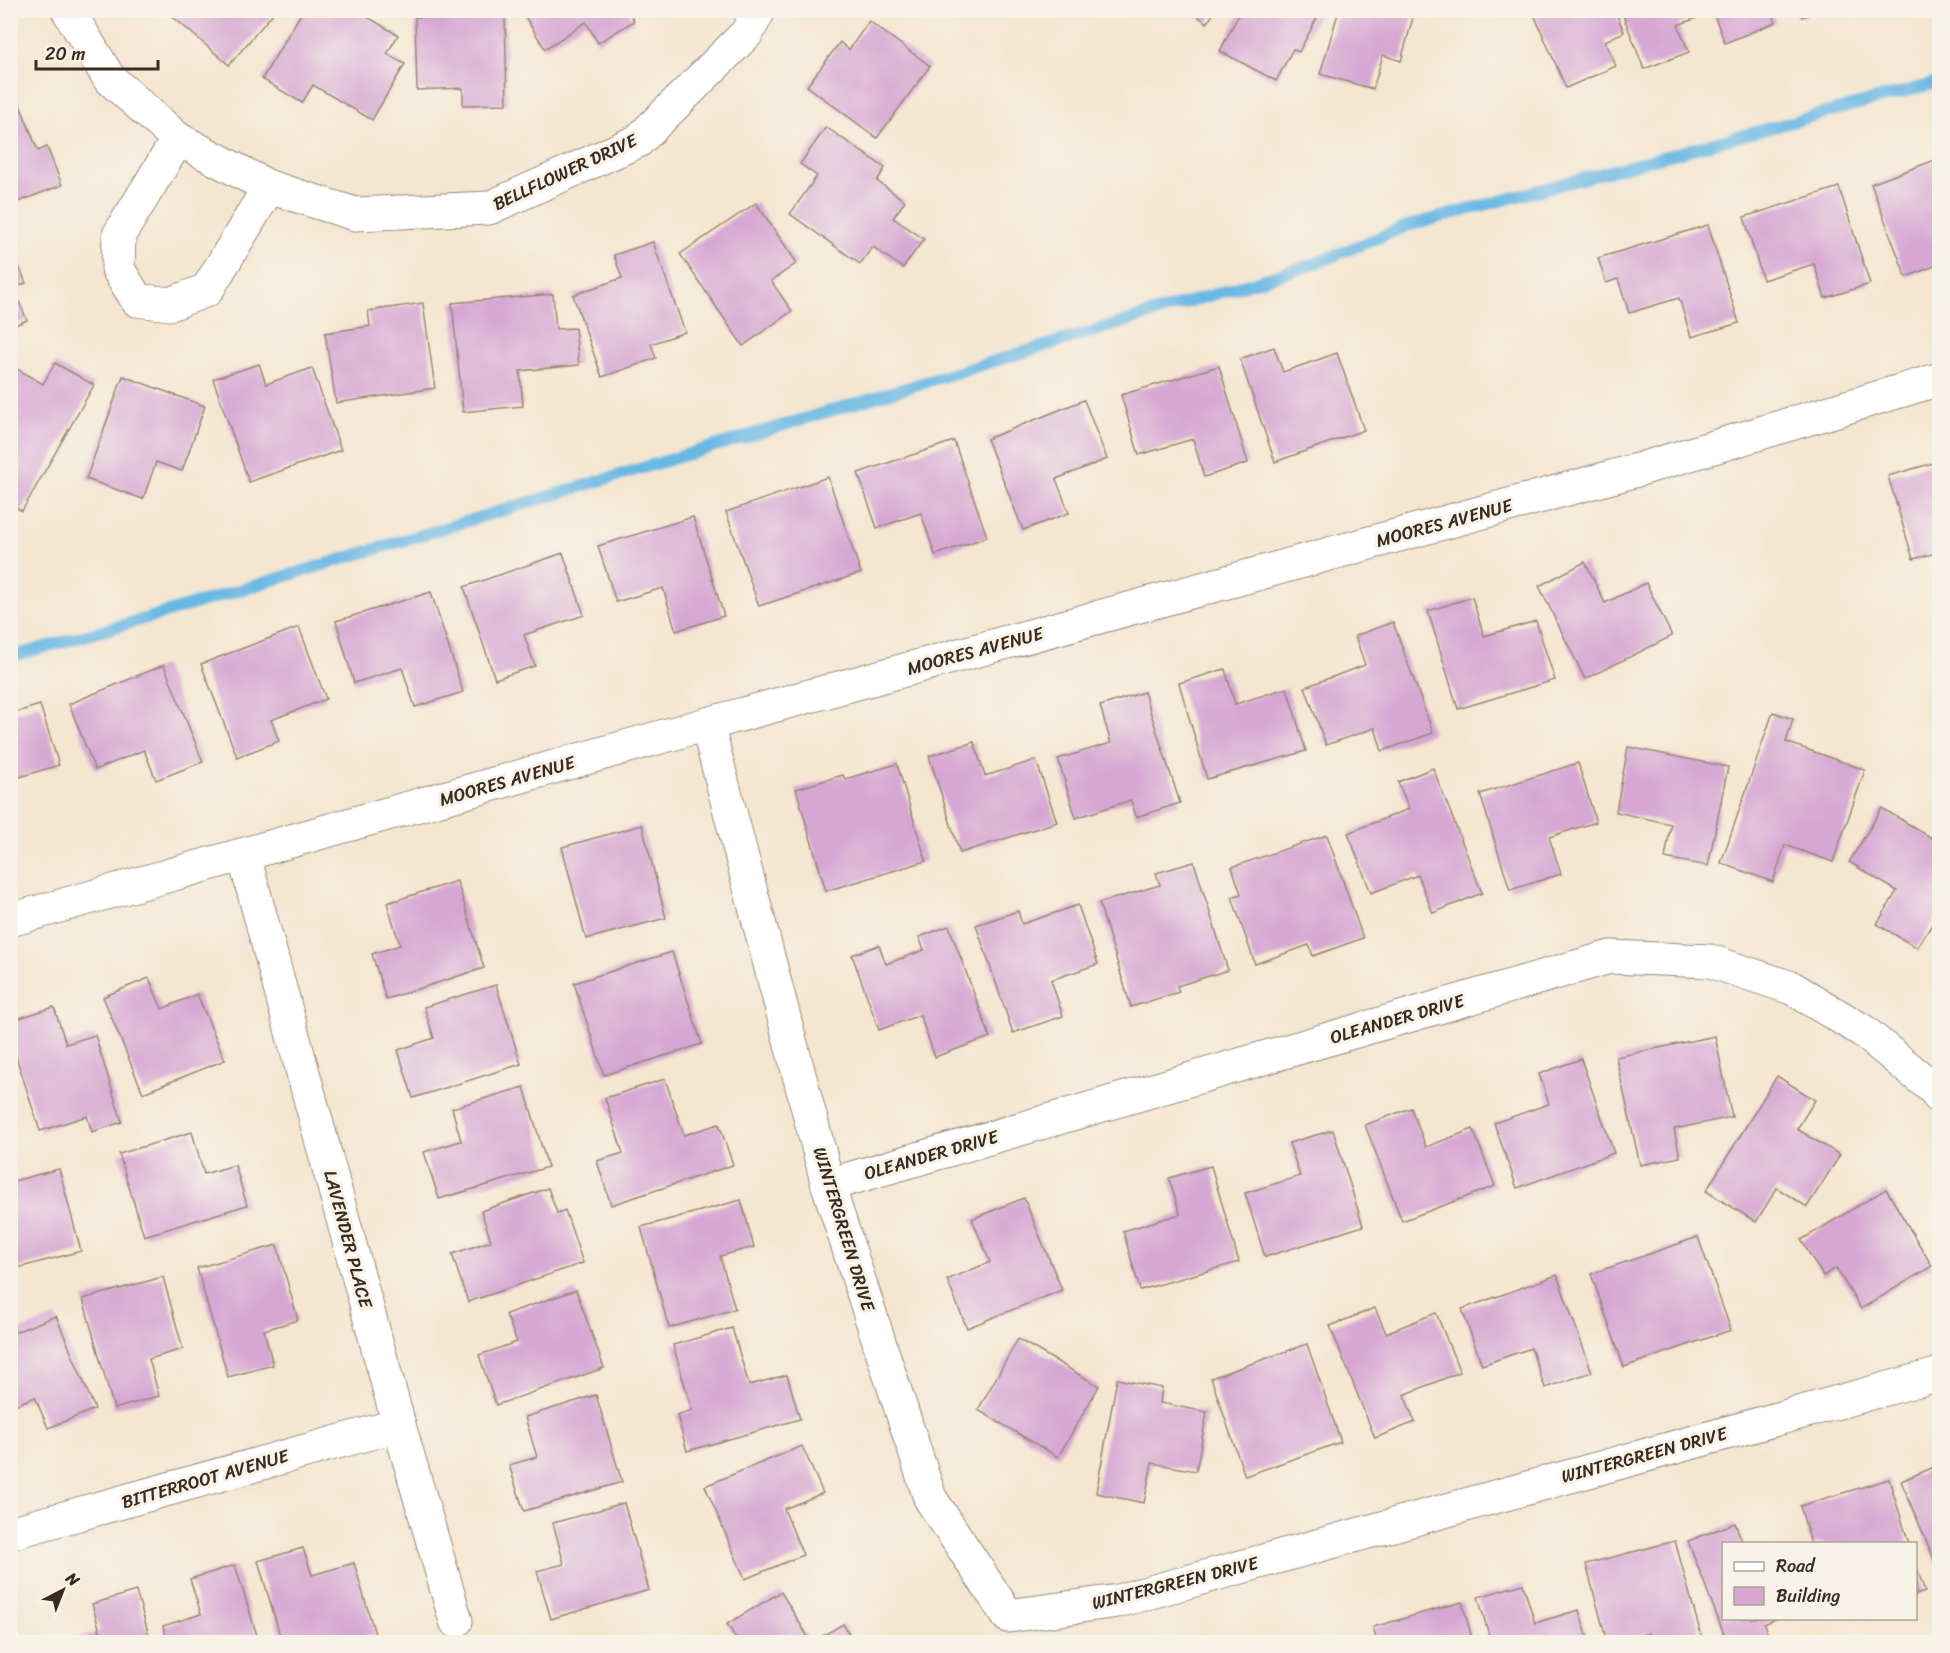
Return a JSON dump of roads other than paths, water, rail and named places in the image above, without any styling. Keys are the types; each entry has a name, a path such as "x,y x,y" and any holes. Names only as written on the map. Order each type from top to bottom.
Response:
{"street":[{"name":"BELLFLOWER DRIVE","path":"68,10 110,78 178,139 269,187 355,214 489,208 638,141 747,33 759,10"},
{"path":"178,139 119,235 118,269 137,300 170,304 207,290 269,187"},
{"name":"MOORES AVENUE","path":"10,920 707,724 1638,471 1940,380"},
{"name":"WINTERGREEN DRIVE","path":"707,724 828,1185 930,1498 1008,1616 1118,1600 1940,1374"},
{"name":"LAVENDER PLACE","path":"244,856 399,1425 456,1621"},
{"name":"OLEANDER DRIVE","path":"828,1185 1610,957 1710,962 1792,988 1863,1031 1935,1090 1940,1098"},
{"name":"BITTERROOT AVENUE","path":"10,1533 399,1425"}],"waterway":[{"path":"10,657 158,615 1311,265 1407,226 1940,82"}]}
